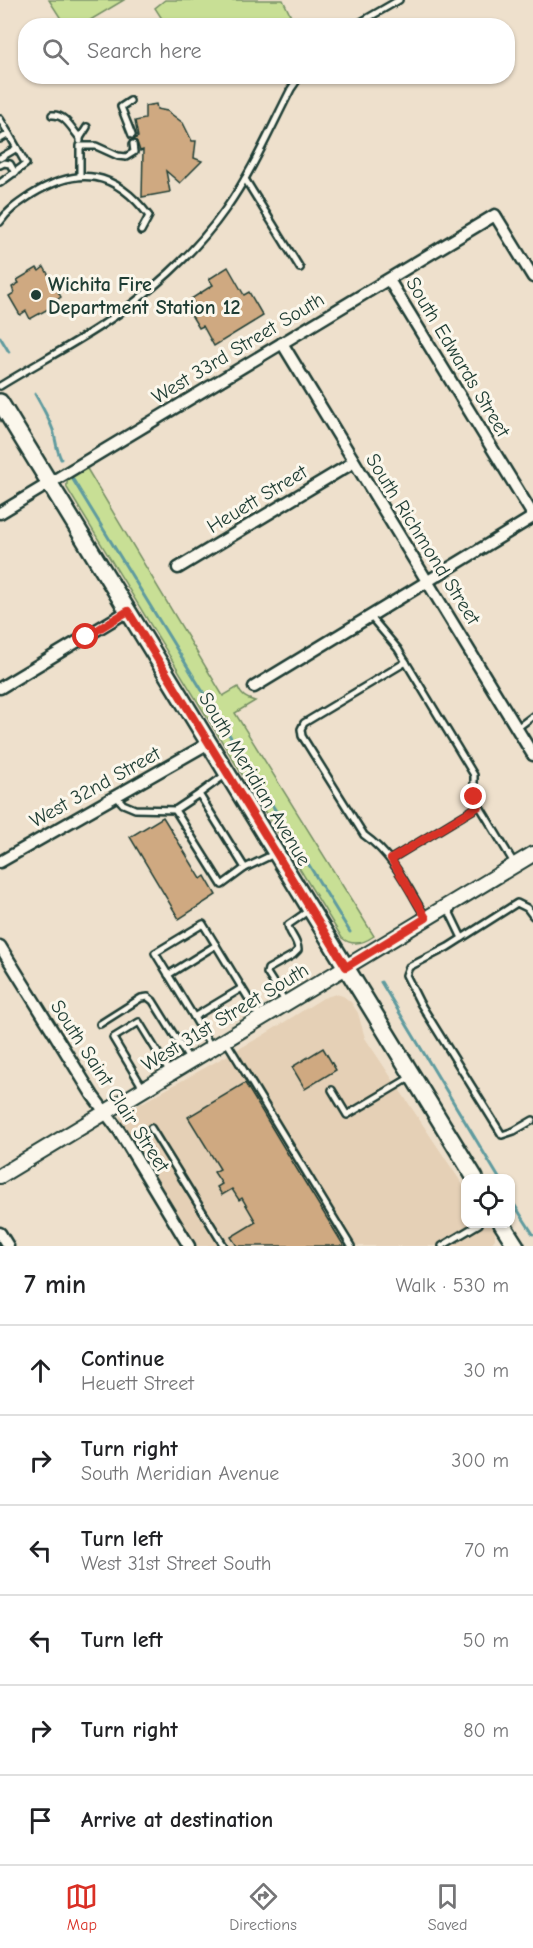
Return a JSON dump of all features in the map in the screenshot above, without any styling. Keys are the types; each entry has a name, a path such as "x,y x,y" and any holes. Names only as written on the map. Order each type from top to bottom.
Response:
{"main road":[{"name":"South Meridian Avenue","path":"0,402 472,1174"},
{"path":"503,1228 509,1244"}],"street":[{"name":"West 33rd Street South","path":"0,513 495,215 533,277"},
{"name":"South Edwards Street","path":"389,280 533,516"},
{"name":"South Richmond Street","path":"282,343 533,755"},
{"name":"Heuett Street","path":"178,568 354,462"},
{"path":"254,687 533,516"},
{"path":"0,688 128,611"},
{"name":"West 32nd Street","path":"0,862 208,743"},
{"name":"West 31st Street South","path":"0,1176 533,854"},
{"name":"South Saint Clair Street","path":"0,946 93,1096 120,1132 189,1246"},
{"path":"0,1233 8,1246"}],"lane":[{"path":"368,18 399,0"},
{"path":"0,386 102,325 152,287 207,233 245,179 294,84"},
{"path":"130,101 122,107 132,135"},
{"path":"52,115 59,114 64,117 80,138"},
{"path":"0,120 26,164 0,183"},
{"path":"80,176 80,138 87,127"},
{"path":"0,140 9,134"},
{"path":"80,146 96,146 118,156 126,157 134,152 133,144"},
{"path":"0,158 17,148"},
{"path":"0,165 10,164 15,172"},
{"path":"0,222 12,208 43,188 58,181 80,176 109,181 129,193 149,216 141,231"},
{"path":"245,179 300,268"},
{"path":"370,616 398,649 474,775 474,797 515,865"},
{"path":"406,662 304,723 301,729 303,736 364,835 391,859 426,918"},
{"path":"517,728 533,716"},
{"path":"116,796 123,804 135,809 175,810 227,773"},
{"path":"199,794 245,868"},
{"path":"391,859 479,806"},
{"path":"175,810 222,885 245,868 276,853"},
{"path":"533,916 527,908 517,903 462,938 409,967 406,975 420,1003 502,1135 533,1120"},
{"path":"447,906 462,938"},
{"path":"286,1003 267,973 268,969 298,950 298,944 288,925 310,909"},
{"path":"212,1048 155,953 203,924 261,1018"},
{"path":"168,975 216,945"},
{"path":"194,1017 242,988"},
{"path":"100,1023 141,998 148,997 153,1001 190,1061"},
{"path":"144,1089 113,1038 140,1022 170,1073"},
{"path":"225,1040 351,1246"},
{"path":"332,1090 347,1115 412,1076"},
{"path":"151,1128 224,1246"},
{"path":"442,1246 472,1228"}],"shaded area":[{"path":"336,994 351,1002 358,1013 365,1038 461,1182 461,1228 493,1228 495,1239 491,1244 488,1246 196,1246 121,1125 122,1114 262,1036 323,998"}],"green space":[{"path":"49,0 124,0 94,18 61,18"},
{"path":"165,0 283,0 292,18 161,18 155,8"},
{"path":"86,467 223,696 238,687 245,697 255,701 235,713 374,936 354,943 342,938 67,488 70,477"}],"building":[{"path":"156,104 157,109 167,111 183,123 192,141 196,141 194,158 202,161 180,183 166,171 170,192 142,197 143,150 140,151 134,139 138,137 135,121 145,119 145,106"},
{"name":"Wichita Fire Department Station 12","path":"44,267 61,297 57,300 59,303 30,319 26,311 20,315 9,296 14,293 12,287 19,283 17,280 37,268 39,271"},
{"path":"228,267 244,295 249,292 263,316 214,346 203,326 199,328 190,313 197,309 191,299 213,285 209,279"},
{"path":"163,817 201,879 205,876 216,895 179,919 130,837"},
{"path":"323,1048 336,1070 305,1089 292,1067"},
{"path":"245,1083 344,1246 237,1246 231,1237 256,1222 242,1198 239,1200 232,1189 222,1195 217,1187 222,1184 214,1172 220,1169 188,1117"}],"waterway":[{"path":"0,337 9,352"},
{"path":"35,394 53,430 61,459"},
{"path":"72,478 350,932"},
{"path":"381,982 497,1174"},
{"path":"515,1206 533,1234"}],"place":[{"name":"Wichita Fire Department Station 12","path":"36,295"}],"route":[{"path":"86,637 128,611 346,967 426,918 391,859 479,806 474,797"}]}
